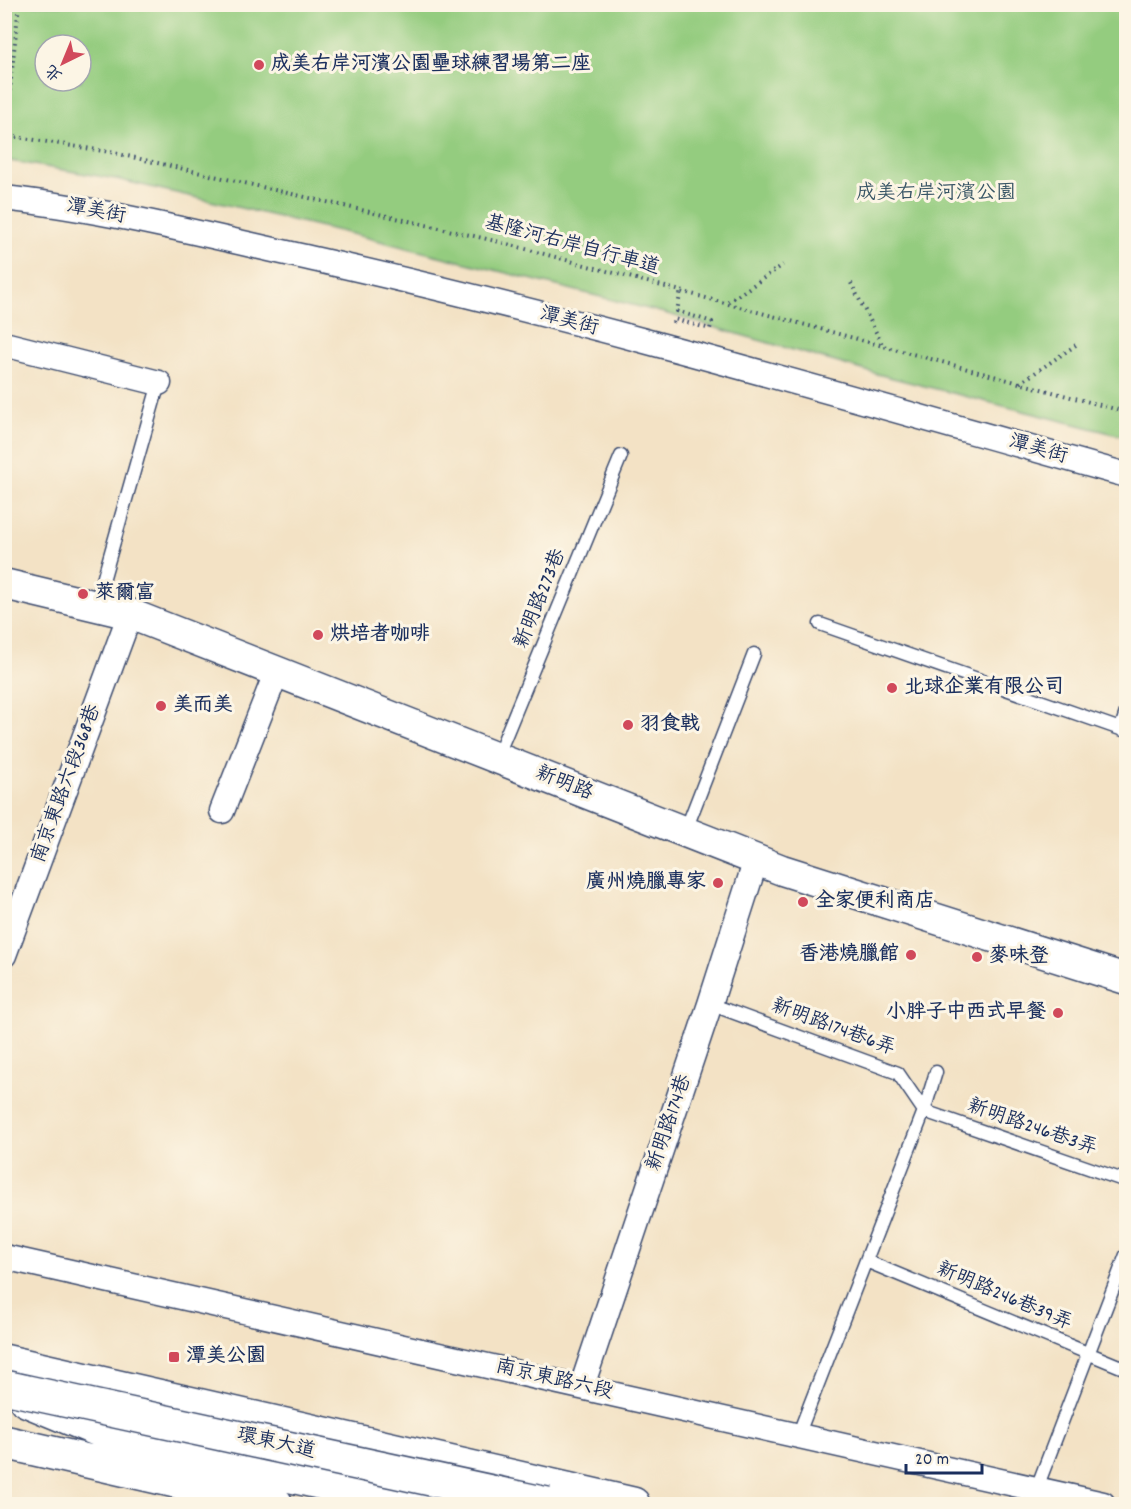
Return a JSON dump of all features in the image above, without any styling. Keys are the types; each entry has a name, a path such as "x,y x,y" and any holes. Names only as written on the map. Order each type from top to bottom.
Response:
{"main road":[{"path":"4,1361 484,1472 633,1504"},
{"name":"環東大道","path":"4,1387 547,1504"},
{"path":"4,1391 113,1436 417,1504"},
{"path":"4,1440 113,1436"},
{"path":"4,1440 276,1504"},
{"path":"4,1453 221,1504"},
{"path":"477,1504 484,1472"}],"street":[{"name":"潭美街","path":"4,198 86,208 403,279 666,347 1126,475"},
{"path":"4,344 159,383"},
{"name":"新明路","path":"4,584 130,614 756,860 1126,978"},
{"name":"南京東路六段368巷","path":"4,955 130,614"},
{"path":"222,811 276,671"},
{"name":"新明路174巷","path":"582,1386 756,860"},
{"name":"南京東路六段","path":"4,1257 582,1386 797,1438 861,1449 1103,1504"}],"lane":[{"path":"96,606 159,383"},
{"name":"新明路273巷","path":"497,757 621,456"},
{"path":"820,624 1124,730 1126,712"},
{"path":"685,832 754,654"},
{"name":"新明路174巷6弄","path":"710,1004 898,1073 924,1111"},
{"path":"797,1438 924,1111 936,1072"},
{"name":"新明路246巷3弄","path":"924,1111 1126,1181"},
{"path":"1036,1490 1126,1255"},
{"name":"新明路246巷39弄","path":"866,1261 1126,1369"}],"path":[{"path":"4,144 19,4"},
{"name":"基隆河右岸自行車道","path":"5,135 110,152 359,207 681,290 1126,412"},
{"path":"727,303 783,265"},
{"path":"851,283 883,345"},
{"path":"674,319 710,329 712,322 676,311 681,290"},
{"path":"1020,383 1079,343"}],"green space":[{"name":"成美右岸河濱公園","path":"4,5 1126,5 1126,437 877,374 668,314 352,234 116,179 5,160"}],"place":[{"name":"成美右岸河濱公園壘球練習場第二座","path":"259,65"},
{"name":"萊爾富","path":"83,594"},
{"name":"烘培者咖啡","path":"318,635"},
{"name":"北球企業有限公司","path":"892,688"},
{"name":"美而美","path":"161,706"},
{"name":"羽食戟","path":"628,725"},
{"name":"廣州燒臘專家","path":"718,883"},
{"name":"全家便利商店","path":"803,902"},
{"name":"香港燒臘館","path":"911,955"},
{"name":"麥味登","path":"977,957"},
{"name":"小胖子中西式早餐","path":"1058,1013"},
{"name":"潭美公園","path":"174,1357"}]}
